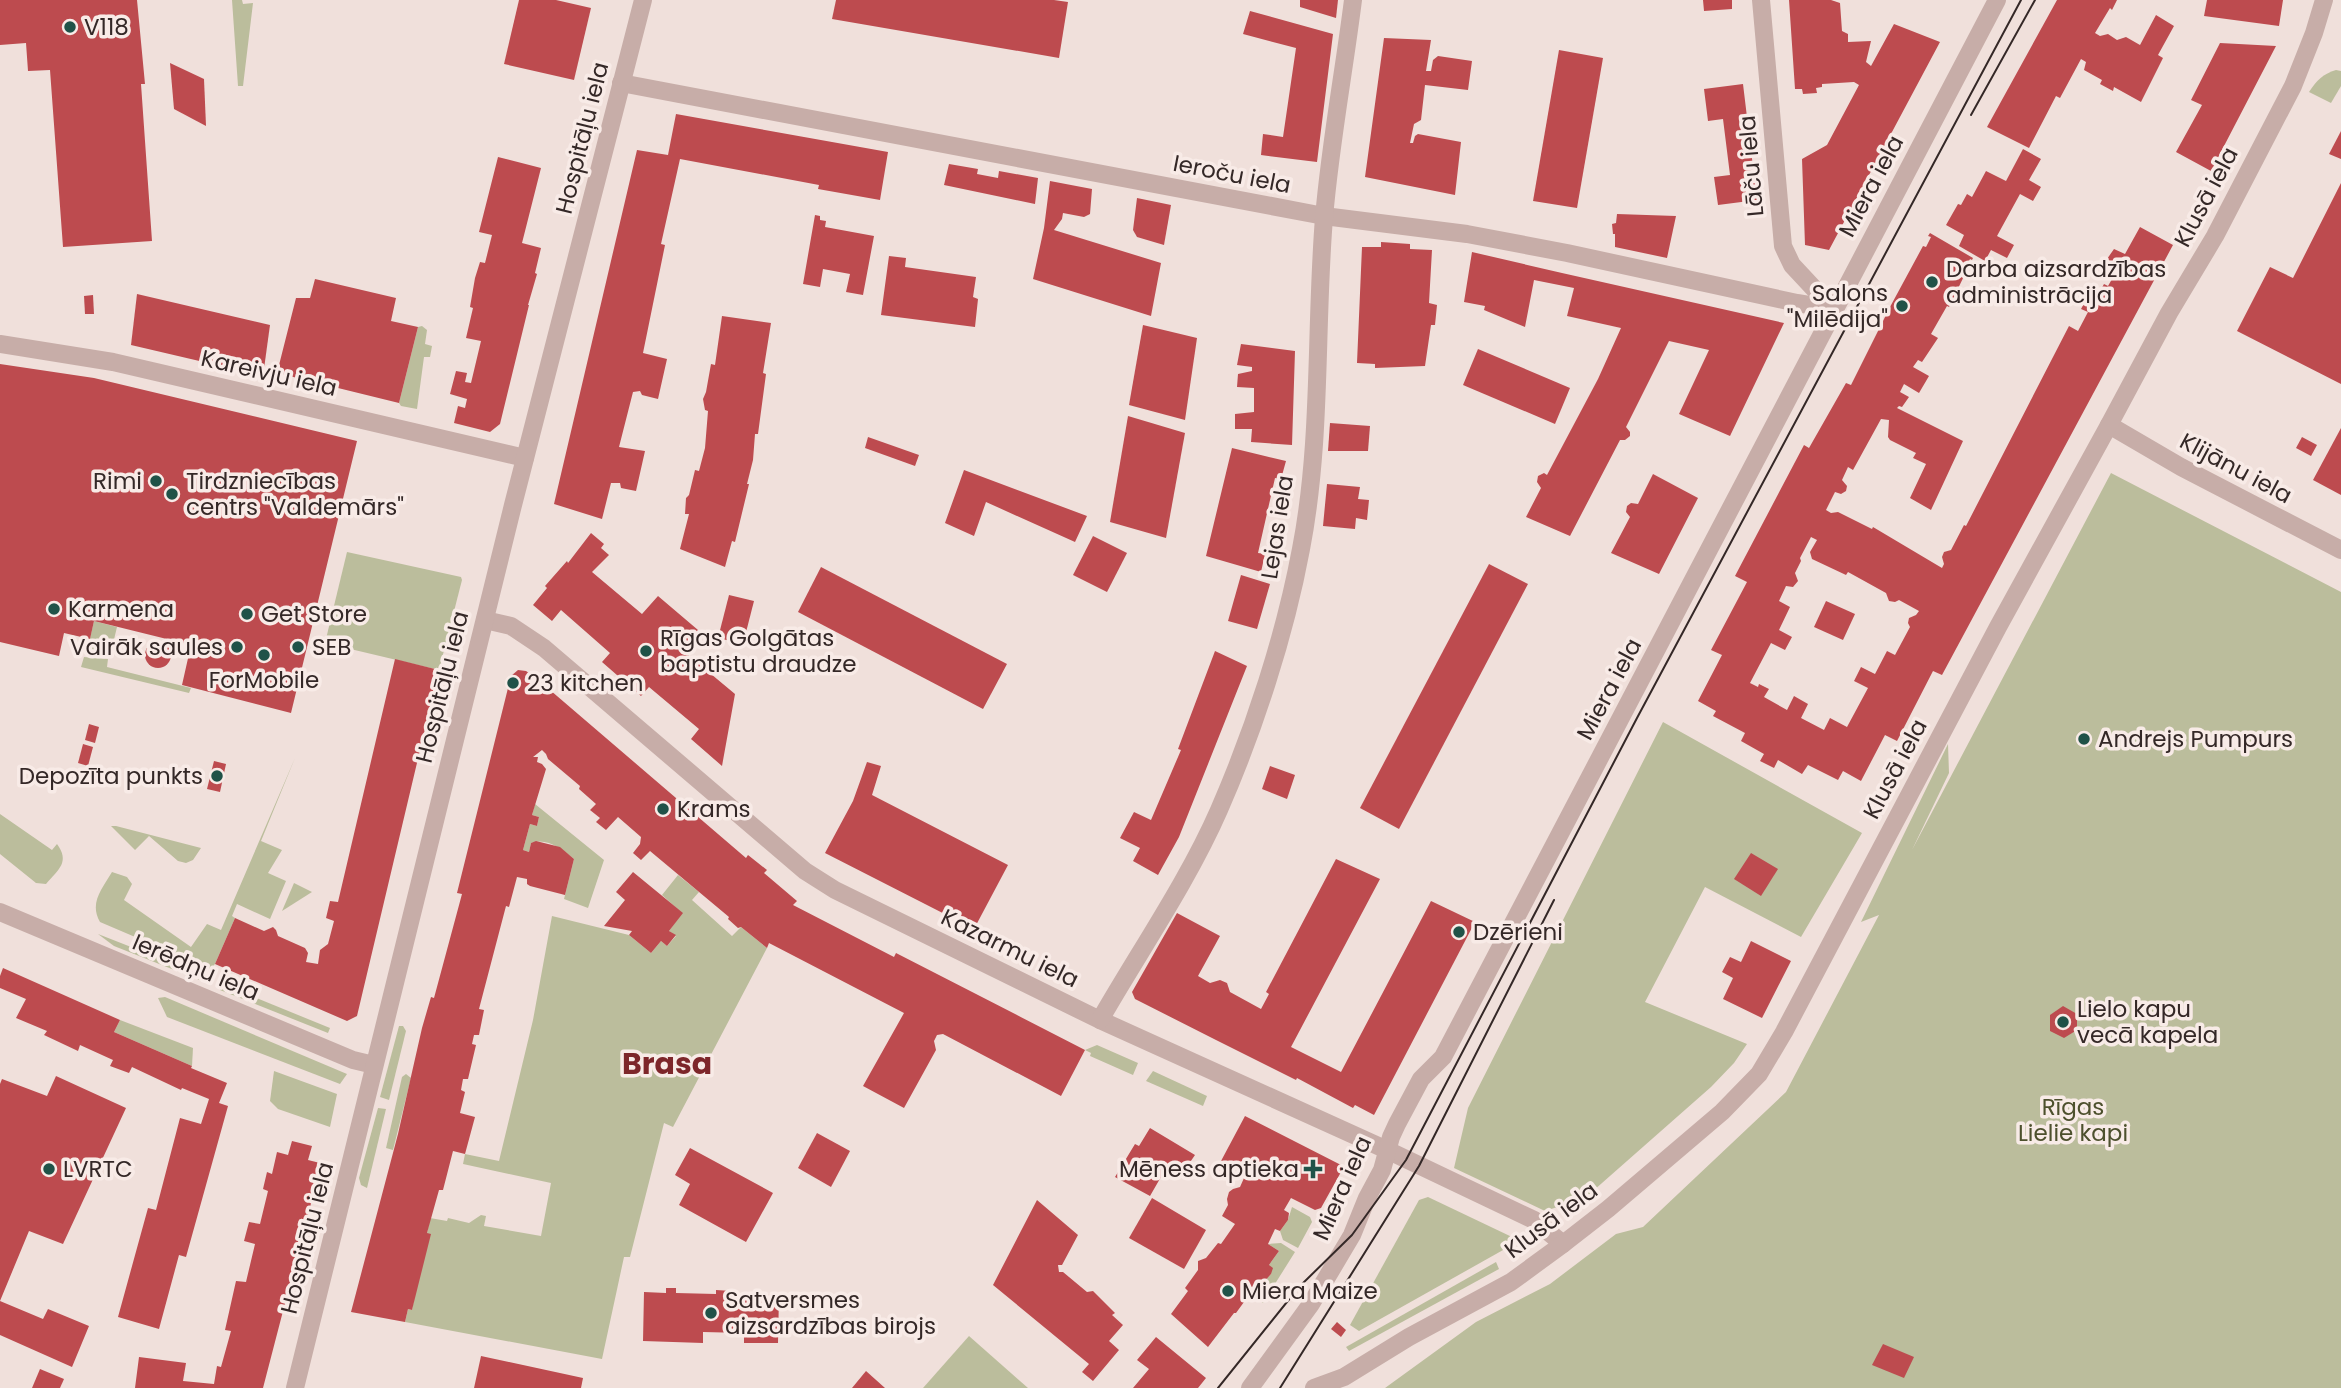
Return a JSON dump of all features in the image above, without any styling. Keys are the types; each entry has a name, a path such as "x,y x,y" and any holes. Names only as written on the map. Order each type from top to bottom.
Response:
{"street":[{"name":"Hospitāļu iela","path":"295,1388 525,458 643,0"},
{"name":"Lejas iela","path":"1100,1020 1193,861 1218,811 1247,742 1275,654 1301,550 1314,431 1324,216 1353,0"},
{"name":"Lāču iela","path":"1761,0 1783,246 1792,265 1833,309"},
{"name":"Miera iela","path":"1251,1388 1311,1304 1352,1236 1382,1170 1394,1131 1421,1079 1443,1056 1997,0"},
{"name":"Klusā iela","path":"1314,1388 1344,1377 1409,1337 1511,1282 1563,1244 1673,1155 1722,1112 1759,1074 1796,1009 2004,614 2169,313 2215,236 2293,86 2324,0"},
{"name":"Ieroču iela","path":"621,83 1324,216 1467,234 1833,309"},
{"name":"Kareivju iela","path":"0,344 113,362 525,458"},
{"name":"Klijānu iela","path":"2109,425 2181,467 2341,550"},
{"name":"Kazarmu iela","path":"485,620 511,626 544,648 805,871 835,890 1100,1020 1534,1220 1563,1244"},
{"name":"Ierēdņu iela","path":"0,912 352,1060 374,1065"}],"green space":[{"path":"232,0 242,0 243,4 253,3 243,86 238,86"},
{"path":"2341,71 2341,86 2331,103 2309,92 2327,73"},
{"path":"422,326 427,330 425,344 432,346 430,357 424,357 417,409 401,406 399,403 418,327"},
{"name":"Rīgas Lielie kapi","path":"2111,473 2341,592 2341,1388 1385,1388 1476,1322 1550,1284 1616,1234 1643,1227 1786,1092 1879,915 1861,922 1948,744 1949,773 1912,850"},
{"path":"347,552 461,577 439,670 325,643"},
{"path":"94,621 117,627 111,652 102,653 88,647"},
{"path":"84,657 108,659 107,667 191,688 189,693 81,667"},
{"path":"1663,722 1862,833 1801,937 1705,887 1645,1002 1747,1044 1734,1063 1711,1087 1585,1198 1545,1211 1454,1168 1468,1108"},
{"path":"295,758 261,841 282,850 268,873 286,881 270,919 237,904 232,916 235,918 215,964 210,969 100,922 96,902 112,872 127,877 132,884 124,900 191,947 207,924 221,930"},
{"path":"535,804 604,860 588,908 564,899 574,859 548,843 531,843 529,852 523,850 530,824 537,826 539,817 532,815"},
{"path":"0,814 52,850 57,844 61,850 63,861 46,884 36,883 0,854"},
{"path":"111,826 201,848 193,860 186,863 178,861 149,836 135,850"},
{"path":"678,875 699,892 692,900 732,936 741,927 767,948 673,1127 664,1123 630,1257 624,1257 602,1359 405,1322 408,1309 412,1310 430,1218 447,1221 448,1218 469,1223 481,1215 486,1216 484,1226 541,1236 551,1183 463,1164 465,1154 499,1161 533,1020 552,916 629,935 651,953 661,941 667,946 676,936 669,931 682,913 662,895"},
{"path":"294,883 312,892 282,911"},
{"path":"98,934 205,976 202,981 114,946"},
{"path":"222,984 330,1028 328,1033 220,990"},
{"path":"165,997 347,1074 340,1084 167,1017 158,998"},
{"path":"120,1020 193,1048 192,1066 114,1032"},
{"path":"399,1026 403,1026 406,1031 389,1100 380,1097"},
{"path":"1097,1045 1138,1063 1133,1075 1090,1056 1091,1053 1085,1050"},
{"path":"274,1071 337,1094 330,1127 278,1109 270,1101"},
{"path":"1153,1071 1207,1096 1203,1106 1146,1081"},
{"path":"406,1074 411,1078 393,1150 386,1148 402,1077"},
{"path":"378,1108 386,1109 367,1188 361,1185 359,1178"},
{"path":"1428,1197 1512,1237 1512,1245 1359,1331 1350,1325 1419,1200"},
{"path":"1292,1207 1310,1217 1312,1222 1298,1248 1283,1240 1280,1231 1288,1220"},
{"path":"1281,1243 1295,1252 1263,1303 1251,1293 1260,1280 1263,1282 1271,1274 1269,1265 1279,1251 1268,1244"},
{"path":"1496,1262 1499,1269 1349,1351 1346,1347"},
{"path":"969,1336 1028,1388 923,1388"}],"building":[{"path":"0,0 137,0 145,84 141,84 152,241 63,247 50,70 28,71 26,43 0,45"},
{"path":"519,0 556,0 591,8 574,80 504,64"},
{"path":"836,0 1068,2 1059,58 832,19"},
{"path":"1300,0 1338,0 1336,18 1300,7"},
{"path":"1703,0 1732,0 1732,9 1704,11"},
{"path":"1789,0 1831,0 1840,3 1842,31 1848,34 1848,42 1871,41 1866,62 1871,66 1894,24 1940,42 1829,250 1805,245 1802,159 1827,145 1859,85 1854,82 1822,84 1822,87 1816,88 1817,93 1803,94 1802,89 1795,89"},
{"path":"2057,0 2117,0 2095,33 2100,36 2108,34 2117,40 2126,37 2140,45 2156,15 2174,26 2158,55 2163,58 2141,102 2114,87 2113,91 2100,84 2102,80 2084,70 2086,62 2081,59 2060,98 2056,96 2029,148 1987,127"},
{"path":"2207,0 2283,0 2279,26 2204,16"},
{"path":"1250,11 1333,34 1317,162 1261,155 1263,134 1283,137 1296,48 1243,34"},
{"path":"1384,38 1431,40 1426,71 1431,71 1433,60 1438,56 1472,61 1468,90 1425,85 1421,120 1414,124 1410,143 1413,143 1418,134 1461,142 1455,195 1365,177"},
{"path":"2220,43 2276,46 2211,171 2176,152 2202,105 2191,100"},
{"path":"1559,50 1603,58 1577,208 1533,201"},
{"path":"170,63 204,79 206,126 174,109"},
{"path":"1743,84 1757,200 1718,205 1714,177 1730,175 1723,119 1708,121 1704,89"},
{"path":"676,114 888,152 880,200 818,189 819,185 680,159 661,244 665,245 643,353 667,359 658,399 642,395 640,391 633,392 619,447 645,451 636,491 621,488 620,483 611,483 602,519 554,504 637,150 668,155"},
{"path":"2341,131 2341,159 2329,154"},
{"path":"2023,149 2041,159 2029,180 2041,187 2033,201 2020,194 1997,236 2014,245 2007,258 1991,250 1985,261 1959,246 1964,235 1946,225 1967,194 1972,197 1986,171 2006,181"},
{"path":"498,157 541,168 522,243 541,248 500,424 490,432 454,423 458,406 465,408 467,399 450,394 456,371 467,373 465,382 471,383 481,341 466,338 473,308 470,307 475,278 480,262 485,263 492,235 479,232"},
{"path":"949,164 978,169 977,174 998,178 999,171 1038,178 1035,204 944,185"},
{"path":"1050,181 1092,189 1090,214 1084,217 1063,213 1054,230 1161,263 1151,316 1033,279 1044,228"},
{"path":"2341,183 2341,384 2237,331 2270,267 2293,278"},
{"path":"1137,198 1171,205 1164,245 1137,237 1133,230"},
{"path":"1617,214 1676,216 1667,258 1615,247 1612,224 1616,223"},
{"path":"815,215 826,221 825,227 874,236 863,295 846,292 850,274 823,269 820,287 803,284"},
{"path":"2140,227 2173,245 1942,675 1933,671 1897,741 1885,735 1861,781 1843,771 1838,780 1808,765 1802,774 1778,760 1774,768 1760,761 1764,754 1741,741 1745,733 1713,716 1716,711 1698,701 1722,655 1711,650 1747,582 1735,576 1804,445 1809,448 1846,383 1851,385 1923,246 1926,247 1930,233 1973,258 1965,269 1967,270 1949,307 1947,306 1931,334 1938,338 1922,362 1918,360 1913,367 1929,376 1919,393 1904,384 1900,392 1909,397 1902,407 1897,408 1963,441 1931,510 1910,498 1926,464 1913,458 1916,453 1890,440 1889,420 1881,419 1853,470 1848,467 1842,480 1847,486 1846,491 1841,494 1835,492 1826,510 1831,513 1838,512 1872,529 1873,527 1942,568 1944,552 1951,550 1964,525 1966,526 2069,326 2078,331 2088,312 2081,309 2087,298 2094,302 2104,284 2108,286 2119,267 2107,259 2114,249 2125,254","holes":["1811,537 1817,540 1810,552 1812,559 1846,575 1848,572 1886,593 1889,601 1899,600 1919,611 1909,618 1910,627 1895,655 1887,651 1875,674 1861,667 1854,681 1868,688 1847,727 1830,718 1824,730 1801,718 1808,704 1794,696 1787,710 1764,697 1769,689 1750,683 1771,643 1785,650 1792,637 1779,630 1790,607 1779,601 1786,586 1793,587 1798,581 1795,573"]},
{"path":"1381,242 1410,244 1410,249 1432,250 1429,303 1437,305 1425,366 1375,368 1375,364 1357,363 1362,247 1381,247"},
{"path":"1472,252 1784,323 1730,436 1679,414 1709,350 1669,341 1626,427 1630,436 1620,440 1570,536 1526,517 1541,488 1537,482 1538,476 1544,473 1547,475 1598,379 1621,328 1567,316 1574,288 1534,280 1525,327 1484,310 1485,306 1464,302"},
{"path":"889,256 906,258 905,267 976,277 973,297 978,299 975,327 881,315"},
{"path":"315,279 396,298 391,321 418,327 399,403 277,373 296,298 310,298"},
{"path":"137,294 270,325 263,376 131,345"},
{"path":"93,295 94,314 85,314 84,296"},
{"path":"722,316 771,323 763,373 766,374 758,434 755,434 749,484 735,542 732,541 725,567 680,549 689,514 685,514 686,498 695,470 699,471 705,448 708,411 705,410 703,399 711,364 715,365"},
{"path":"1143,325 1197,338 1185,420 1129,405"},
{"path":"1241,344 1295,351 1292,445 1251,442 1252,429 1235,429 1235,414 1254,412 1254,388 1237,387 1238,374 1252,371 1252,367 1237,365"},
{"path":"1478,349 1570,388 1555,424 1463,385"},
{"name":"Tirdzniecības centrs \"Valdemārs\"","path":"0,364 94,378 357,441 291,713 182,685 191,645 94,621 90,639 64,633 59,656 0,642"},
{"path":"1128,416 1185,433 1166,538 1110,522"},
{"path":"1330,423 1370,426 1368,451 1328,451"},
{"path":"2341,428 2341,495 2313,480"},
{"path":"868,437 919,455 915,466 865,448"},
{"path":"2302,437 2317,445 2311,456 2296,448"},
{"path":"1232,448 1286,461 1281,479 1275,478 1258,553 1265,554 1261,572 1206,556"},
{"path":"964,470 1087,516 1075,542 986,502 974,536 945,523"},
{"path":"1653,474 1698,498 1659,574 1611,553 1630,517 1626,512 1627,506 1631,503 1638,504"},
{"path":"1327,484 1360,487 1358,499 1369,500 1367,520 1356,518 1355,529 1323,526"},
{"name":"Rīgas Golgātas baptistu draudze","path":"591,533 604,544 601,548 609,555 592,572 642,614 658,596 698,630 681,649 735,694 722,766 691,739 699,729 649,687 641,696 602,662 610,653 561,610 552,621 533,605 547,588 545,586 567,561 568,563"},
{"path":"1093,536 1127,553 1107,592 1073,575"},
{"path":"1489,564 1528,584 1399,829 1360,808"},
{"path":"821,567 1007,664 983,709 798,612"},
{"path":"1241,575 1270,584 1257,629 1228,621"},
{"path":"729,595 754,601 743,644 718,638"},
{"path":"1826,601 1855,614 1843,640 1814,627"},
{"path":"158,642 167,646 171,655 167,664 158,668 149,664 145,655 149,646"},
{"path":"1215,651 1247,666 1179,837 1158,875 1133,861 1140,848 1120,838 1134,812 1151,820 1181,750 1178,749"},
{"path":"395,659 439,670 357,1016 347,1021 215,964 235,918 264,931 273,927 278,936 305,948 308,953 306,962 318,964 320,950 328,944 334,921 326,918 330,901 338,902"},
{"path":"518,670 526,671 536,678 746,858 748,855 767,870 764,873 797,901 793,905 894,957 896,953 1085,1050 1061,1096 943,1034 937,1035 934,1041 936,1050 904,1108 863,1086 904,1013 769,943 767,948 741,927 738,928 729,917 650,851 641,860 633,853 640,844 641,837 618,817 606,830 596,822 600,818 590,810 596,804 579,789 580,786 548,759 542,750 533,757 538,757 537,762 546,769 532,815 539,817 537,826 530,824 523,850 529,852 531,843 536,841 560,847 574,859 565,895 530,886 527,879 517,877 509,907 506,906 479,1009 484,1010 479,1035 474,1035 472,1044 476,1045 468,1079 463,1079 461,1090 465,1092 460,1113 475,1117 465,1154 453,1151 443,1190 439,1190 427,1233 431,1234 412,1310 408,1309 405,1322 351,1312 398,1134 422,1028 431,997 434,998 462,894 457,893 511,676"},
{"path":"89,724 99,727 95,743 85,740"},
{"path":"83,744 93,747 88,766 78,763"},
{"name":"Depozīta punkts","path":"214,761 226,764 220,792 207,789"},
{"path":"867,762 881,766 872,795 1008,865 974,929 825,853 853,801"},
{"path":"1270,766 1295,775 1287,799 1262,789"},
{"path":"1751,853 1778,869 1761,896 1734,879"},
{"path":"1336,859 1380,879 1291,1047 1341,1072 1431,901 1475,922 1374,1115 1355,1105 1353,1108 1135,999 1132,992 1177,913 1220,936 1198,976 1210,983 1220,980 1227,983 1230,992 1261,1009 1269,994 1266,992"},
{"path":"633,872 683,913 669,931 676,935 667,946 661,941 651,953 629,935 632,931 604,926 625,900 616,892"},
{"path":"1751,941 1791,961 1762,1018 1723,999 1733,978 1722,972 1730,957 1741,962"},
{"path":"3,968 120,1020 114,1032 227,1083 219,1103 228,1106 186,1257 179,1255 159,1329 118,1317 148,1208 156,1210 180,1118 201,1124 209,1099 182,1088 181,1090 132,1067 129,1073 110,1066 113,1060 80,1045 78,1051 44,1035 47,1031 16,1018 26,999 0,988"},
{"name":"Lielo kapu vecā kapela","path":"2063,1006 2077,1014 2077,1030 2064,1038 2050,1031 2050,1015"},
{"name":"LVRTC","path":"56,1076 126,1108 63,1244 29,1231 0,1301 0,1084 2,1079 47,1096"},
{"path":"1245,1116 1341,1165 1341,1172 1321,1208 1315,1210 1291,1198 1284,1210 1289,1213 1288,1220 1280,1231 1275,1229 1268,1244 1279,1251 1269,1265 1273,1268 1271,1274 1263,1283 1260,1280 1208,1347 1171,1314 1188,1291 1185,1288 1198,1270 1198,1261 1206,1258 1218,1243 1221,1244 1235,1224 1222,1216 1228,1205 1229,1192 1240,1187 1244,1178 1249,1175 1246,1170 1221,1161"},
{"path":"1150,1128 1195,1155 1184,1171 1169,1163 1150,1196 1115,1177 1135,1144 1139,1146"},
{"path":"817,1133 850,1151 831,1187 798,1168"},
{"path":"292,1141 312,1146 308,1160 320,1163 263,1388 135,1388 139,1357 186,1363 183,1381 214,1384 217,1366 221,1367 231,1331 225,1330 236,1281 246,1282 255,1244 244,1241 249,1222 260,1224 268,1191 263,1189 267,1172 272,1174 277,1152 288,1155"},
{"path":"690,1148 773,1193 746,1242 679,1205 690,1184 675,1175"},
{"path":"1152,1198 1206,1230 1184,1269 1129,1238"},
{"path":"1037,1200 1078,1235 1062,1265 1058,1265 1059,1272 1063,1272 1087,1292 1093,1291 1123,1325 1109,1341 1119,1350 1093,1381 1082,1372 1089,1364 993,1285"},
{"name":"Satversmes aizsardzības birojs","path":"666,1288 676,1288 676,1293 716,1294 716,1290 732,1291 732,1294 779,1295 778,1343 744,1343 744,1333 703,1332 703,1343 643,1341 644,1292 666,1293"},
{"path":"0,1301 43,1319 48,1309 89,1326 72,1367 0,1335"},
{"path":"1337,1322 1346,1330 1341,1337 1331,1329"},
{"path":"1156,1337 1206,1378 1198,1388 1133,1388 1149,1369 1137,1360"},
{"path":"1883,1344 1914,1357 1904,1378 1872,1365"},
{"path":"481,1356 583,1378 581,1388 474,1388"},
{"path":"40,1369 64,1379 60,1388 32,1388"},
{"path":"866,1371 885,1388 852,1388"}],"tram line":[{"path":"1218,1388 1299,1287 1352,1235 1406,1160 1637,718 2021,0"},
{"path":"1971,115 2035,0"},
{"path":"1280,1388 1419,1166 1554,900"}],"place":[{"name":"V118","path":"70,27"},
{"name":"Darba aizsardzības administrācija","path":"1932,282"},
{"name":"Salons \"Milēdija\"","path":"1902,306"},
{"name":"Rimi","path":"156,481"},
{"name":"Tirdzniecības centrs \"Valdemārs\"","path":"172,494"},
{"name":"Karmena","path":"54,609"},
{"name":"Get Store","path":"247,614"},
{"name":"Vairāk saules","path":"237,647"},
{"name":"SEB","path":"298,647"},
{"name":"Rīgas Golgātas baptistu draudze","path":"646,651"},
{"name":"ForMobile","path":"264,655"},
{"name":"23 kitchen","path":"513,683"},
{"name":"Andrejs Pumpurs","path":"2084,739"},
{"name":"Depozīta punkts","path":"217,776"},
{"name":"Krams","path":"663,809"},
{"name":"Dzērieni","path":"1459,932"},
{"name":"Lielo kapu vecā kapela","path":"2063,1022"},
{"name":"LVRTC","path":"49,1169"},
{"name":"Mēness aptieka","path":"1313,1169"},
{"name":"Miera Maize","path":"1228,1291"},
{"name":"Satversmes aizsardzības birojs","path":"711,1313"}],"district":[{"name":"Brasa","path":"667,1063"}]}
